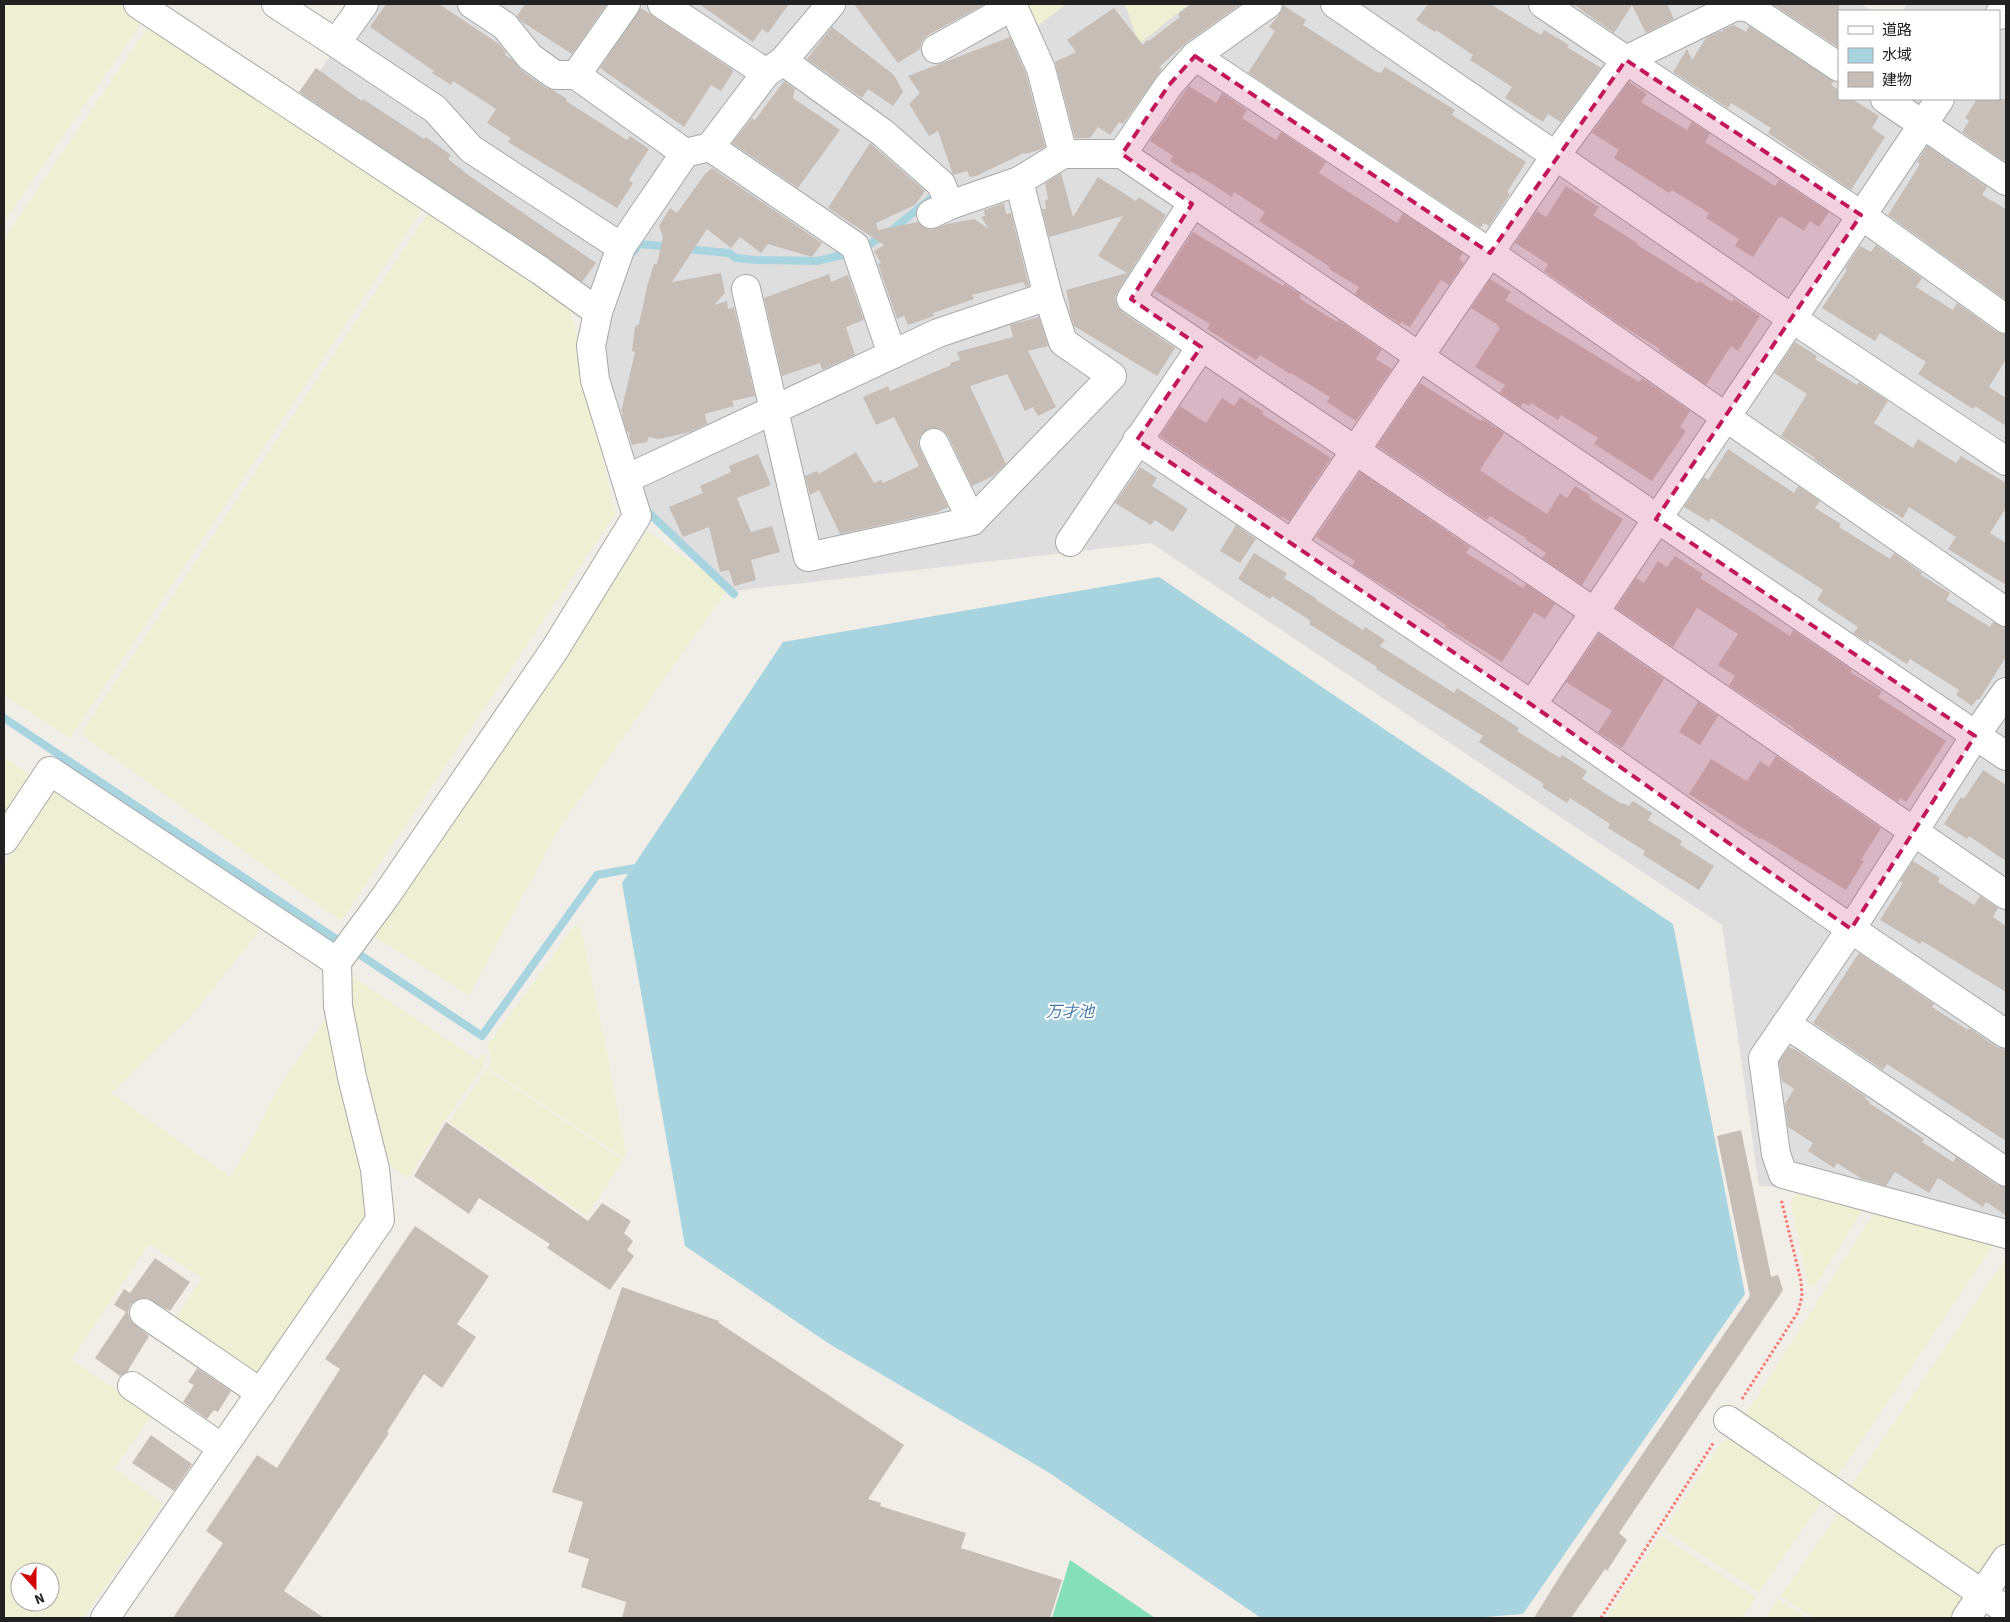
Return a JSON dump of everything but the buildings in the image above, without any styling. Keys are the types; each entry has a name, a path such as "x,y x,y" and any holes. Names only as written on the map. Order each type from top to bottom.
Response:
{"street":[{"path":"276,4 435,109 471,149 622,246"},
{"path":"336,43 364,4"},
{"path":"472,4 505,26 530,57 555,75 576,75 697,150 809,201 855,246 892,354"},
{"path":"576,75 626,4"},
{"path":"662,4 774,67 889,123 941,184 941,209 1019,181 1063,154 1122,154 1192,204 1656,520 2006,756"},
{"path":"1122,154 1169,85 1195,56 1268,4"},
{"path":"1335,4 1792,318 2006,461"},
{"path":"1543,4 1861,215 2006,319"},
{"path":"936,49 1013,5 1041,69 1063,154"},
{"path":"1292,544 1556,155 1626,60 1736,6 1750,8 1838,66"},
{"path":"151,7 533,265 598,312"},
{"path":"105,1618 380,1220 375,1170 352,1077 338,1006 336,962 385,897 555,649 637,516 594,380 591,346 598,312 622,246 697,150 774,67 838,8"},
{"path":"1195,56 1490,253 2006,612"},
{"path":"1886,100 2006,180"},
{"path":"1532,705 1593,611 1939,100"},
{"path":"746,289 767,331 773,410 808,557 972,521 1112,376 1063,342 1048,296 1019,181"},
{"path":"1192,204 1131,299 1593,611 2006,894"},
{"path":"626,479 938,333 1048,296"},
{"path":"1070,542 1201,347"},
{"path":"1137,440 1532,705 1851,929 2006,1034"},
{"path":"934,443 972,521"},
{"path":"2006,692 1975,736 1851,929 1763,1058 1776,1154 1783,1174 2006,1234"},
{"path":"4,840 50,771 336,962"},
{"path":"1786,1024 2006,1172"},
{"path":"144,1313 261,1393"},
{"path":"132,1386 222,1448"},
{"path":"1728,1420 2006,1610"},
{"path":"1966,1618 2006,1559"}],"highlighted area":[{"path":"1195,56 1490,253 1626,60 1861,215 1656,519 1975,736 1851,929 1532,705 1137,440 1201,347 1131,299 1192,204 1122,154 1169,85"}],"shaded area":[{"path":"366,4 1861,4 1870,10 1838,10 1838,100 2000,100 2000,10 1904,10 1907,4 2006,4 2006,1240 1804,1188 1759,1186 1722,925 1151,543 734,591 647,508 587,312 299,101"}],"green space":[{"path":"4,4 120,4 143,20 4,222"},
{"path":"1018,4 1067,4 1037,26"},
{"path":"1125,4 1189,4 1139,44"},
{"path":"150,24 423,208 70,738 4,695 4,239"},
{"path":"429,212 571,310 615,514 341,921 81,734"},
{"path":"647,531 728,588 560,827 469,995 372,935"},
{"path":"4,757 31,776 4,815"},
{"path":"53,786 263,926 191,1016 111,1093 230,1177 247,1149 278,1089 331,1011 372,1209 259,1384 171,1325 202,1278 149,1244 71,1360 153,1414 114,1468 163,1504 83,1618 4,1618 4,864"},
{"path":"576,924 581,929 606,1047 626,1154 624,1158 488,1068 492,1057 487,1046"},
{"path":"347,973 478,1060 483,1053 486,1056 483,1066 445,1120 408,1178 380,1159 357,1064"},
{"path":"487,1070 623,1160 587,1216 449,1122"},
{"path":"1799,1192 1865,1206 1815,1286 1808,1285 1791,1204 1793,1197"},
{"path":"1875,1211 1996,1241 1835,1480 1743,1419"},
{"path":"2006,1258 2006,1545 1980,1583 1847,1492"},
{"path":"1731,1439 1737,1441 1824,1498 1759,1592 1665,1530 1721,1443"},
{"path":"1841,1510 1965,1594 1956,1618 1814,1618 1781,1596"},
{"path":"1661,1536 1756,1598 1742,1618 1607,1618"},
{"path":"1070,1560 1155,1618 1052,1618"},
{"path":"1778,1599 1806,1618 1765,1618"}],"water":[{"name":"万才池","path":"1159,577 1673,924 1745,1294 1523,1614 1472,1618 1261,1618 1048,1472 828,1343 685,1246 622,883 783,642"}],"waterway":[{"path":"868,245 891,231 930,199"},
{"path":"634,251 639,244 671,247"},
{"path":"685,249 729,253 736,258 756,260 817,261 846,254"},
{"path":"645,506 647,511 734,594"},
{"path":"4,718 482,1036 597,875 641,867"}]}
